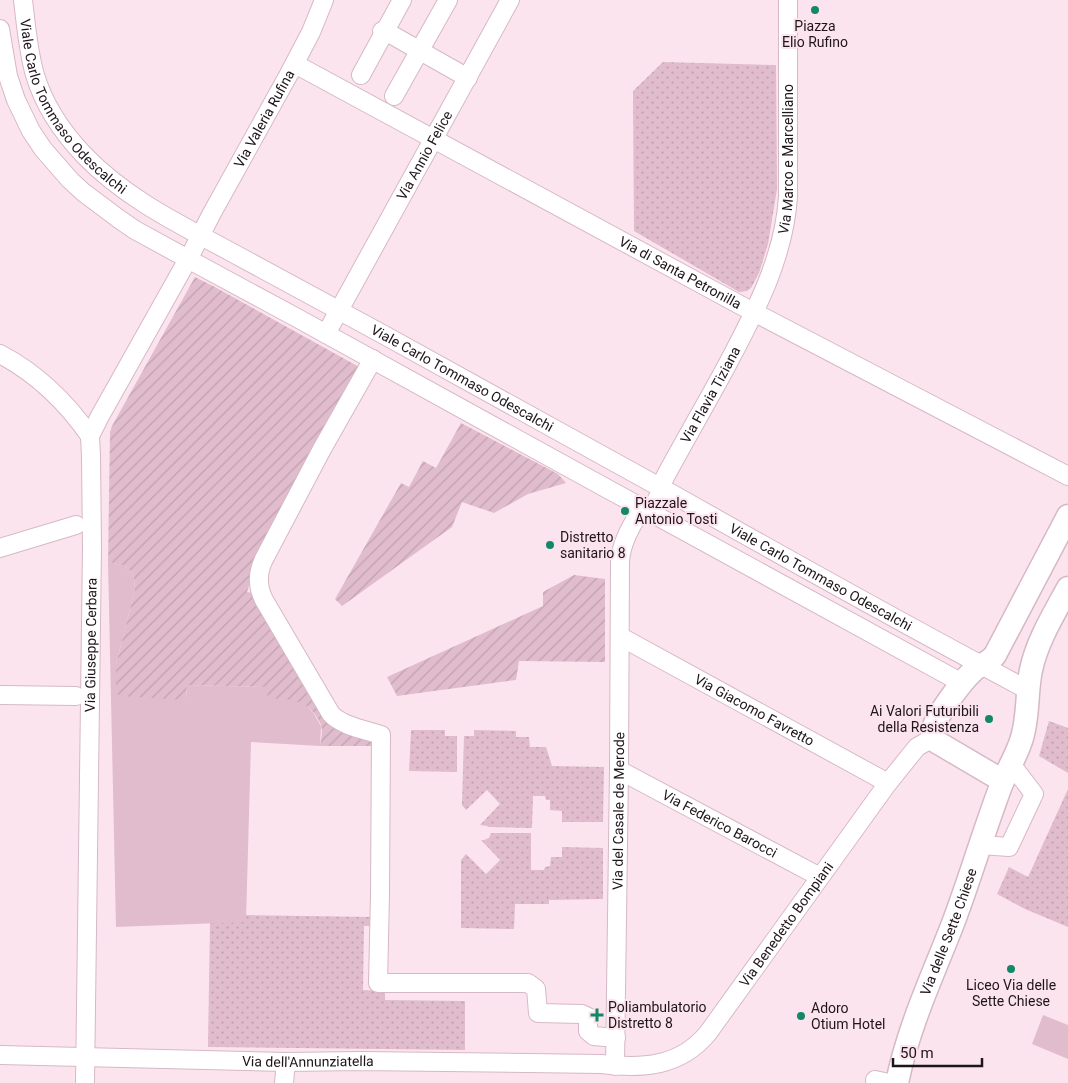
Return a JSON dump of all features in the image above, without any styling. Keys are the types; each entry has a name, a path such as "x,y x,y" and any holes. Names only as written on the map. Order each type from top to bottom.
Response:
{"main road":[{"path":"1007,773 951,751 933,738 933,730 952,696 954,678 982,666 995,655 1068,516"},
{"path":"1028,690 1030,670 1038,647 1068,588"},
{"name":"Via delle Sette Chiese","path":"897,1083 921,1004 1023,734 1027,713 1028,690"}],"street":[{"name":"Viale Carlo Tommaso Odescalchi","path":"23,0 31,60 36,79 48,106 62,129 81,152 119,186 141,202 201,236 616,464"},
{"name":"Via Valeria Rufina","path":"201,236 295,64 324,0"},
{"path":"362,75 402,0"},
{"path":"394,96 448,0"},
{"name":"Via Annio Felice","path":"339,311 510,0"},
{"name":"Via Marco e Marcelliano","path":"754,312 777,257 786,220 789,165 788,0"},
{"name":"Viale Carlo Tommaso Odescalchi","path":"0,29 6,68 27,124 38,142 64,174 77,186 128,224 188,259 604,487"},
{"path":"384,31 468,78"},
{"name":"Via di Santa Petronilla","path":"295,64 754,312 1068,476"},
{"name":"Viale Carlo Tommaso Odescalchi","path":"128,224 141,202"},
{"path":"188,259 201,236"},
{"name":"Via Giuseppe Cerbara","path":"85,1083 92,540 90,436 188,259"},
{"path":"326,334 339,311"},
{"name":"Via Flavia Tiziana","path":"663,483 754,312"},
{"path":"0,354 39,380 52,392 90,436"},
{"path":"373,360 264,559 258,579 264,600 331,714 336,719 381,735 378,982 528,983 536,989 538,1013 582,1014 588,1017 588,1031 594,1036 616,1038"},
{"path":"616,464 639,476 663,483 660,495 646,510 604,487 616,464"},
{"path":"626,499 639,476"},
{"name":"Viale Carlo Tommaso Odescalchi","path":"663,483 772,551 1028,690"},
{"name":"Viale Carlo Tommaso Odescalchi","path":"646,510 954,678"},
{"name":"Via del Casale de Merode","path":"615,1066 621,557 625,541 646,510"},
{"path":"0,548 76,525"},
{"name":"Via Giacomo Favretto","path":"621,637 888,782"},
{"path":"954,678 958,652"},
{"path":"0,695 76,696"},
{"name":"Via Benedetto Bompiani","path":"615,1066 640,1067 666,1062 685,1053 699,1043 722,1015 888,782 916,747 933,738"},
{"name":"Via Federico Barocci","path":"619,770 820,877"},
{"path":"981,845 1009,847 1034,794 1007,773"},
{"name":"Via dell'Annunziatella","path":"0,1055 286,1062 601,1064 615,1066"},
{"path":"284,1083 286,1062"}],"shaded area":[{"path":"663,62 776,65 777,189 768,244 759,273 751,288 747,291 739,292 634,231 633,91"},
{"path":"195,277 361,368 253,574 247,592 253,593 329,723 339,730 373,742 378,746 320,746 321,725 311,710 297,702 297,700 267,698 268,687 187,685 186,700 118,695 116,689 116,664 135,589 135,582 129,569 108,562 110,432"},
{"path":"461,423 558,474 566,483 528,494 494,513 462,502 452,527 342,606 335,599 401,483 409,487 423,461 436,468"},
{"path":"108,562 129,569 135,582 135,589 116,664 116,689 186,700 187,685 268,687 306,705 321,726 320,746 251,742 246,922 116,927"},
{"path":"574,575 605,579 605,662 519,661 516,680 397,696 387,677 543,606 543,592"},
{"path":"1049,721 1068,728 1068,773 1039,756"},
{"path":"411,730 445,730 445,736 457,736 457,772 409,771"},
{"path":"474,730 516,731 516,737 529,737 530,747 546,747 552,766 604,767 603,822 562,822 562,811 550,810 550,800 546,800 545,796 533,796 532,828 480,825 500,804 487,790 466,810 462,805 464,736 474,736"},
{"path":"1068,789 1068,927 1025,909 997,894 1009,867 1028,877"},
{"path":"491,833 531,833 531,870 544,870 545,867 550,866 551,857 562,857 562,847 603,848 603,899 549,900 549,904 515,904 514,929 461,928 461,860 466,854 486,874 500,860 481,840 489,838"},
{"path":"246,915 373,917 373,926 364,926 363,990 385,991 385,1000 465,1001 465,1050 208,1047 210,922"},
{"path":"1043,1015 1068,1025 1068,1059 1032,1044"}],"place":[{"name":"Piazza Elio Rufino","path":"815,10"},
{"name":"Piazzale Antonio Tosti","path":"625,511"},
{"name":"Distretto sanitario 8","path":"550,545"},
{"name":"Ai Valori Futuribili della Resistenza","path":"989,719"},
{"name":"Liceo Via delle Sette Chiese","path":"1011,969"},
{"name":"Poliambulatorio Distretto 8","path":"597,1015"},
{"name":"Adoro Otium Hotel","path":"801,1016"}]}
